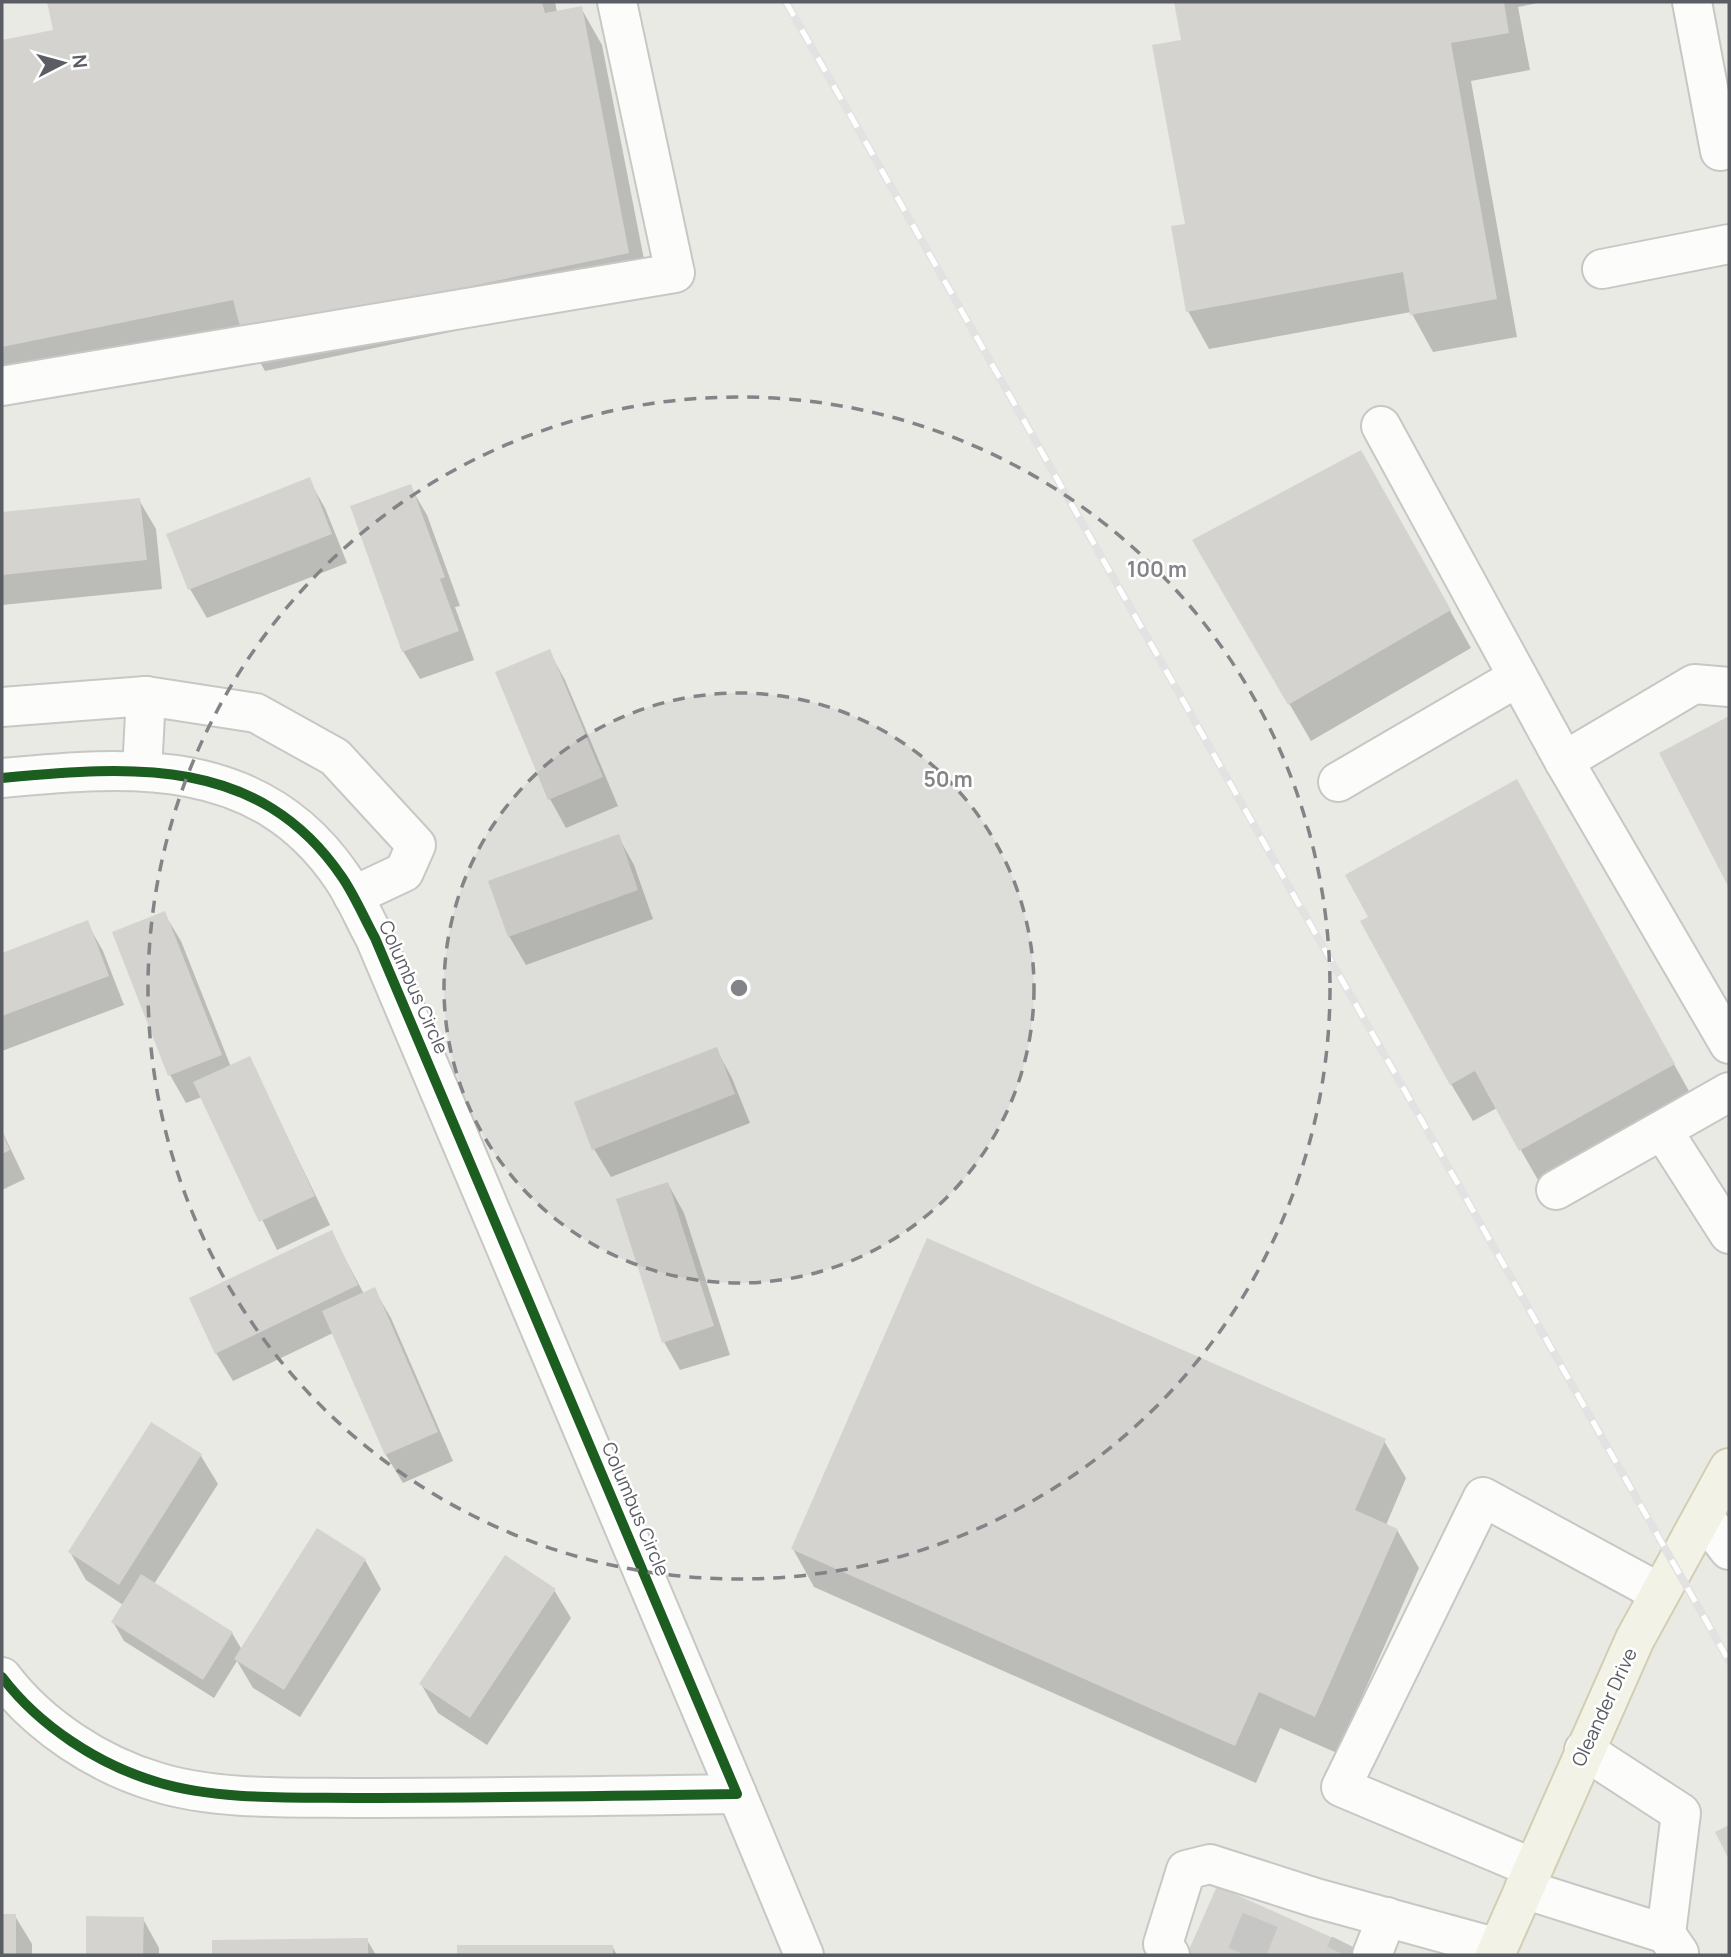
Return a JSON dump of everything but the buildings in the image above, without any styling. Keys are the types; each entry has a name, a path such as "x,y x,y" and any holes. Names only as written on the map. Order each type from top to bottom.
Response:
{"main road":[{"name":"Oleander Drive","path":"1497,1952 1635,1639 1729,1468"}],"street":[{"path":"2,386 676,273 617,2"},
{"path":"1692,2 1720,151 1729,149"},
{"path":"1602,269 1729,244"},
{"path":"1381,426 1564,761 1729,1044"},
{"path":"1338,782 1518,677"},
{"path":"1564,761 1693,684 1729,687"},
{"path":"2,707 146,696 256,713 335,757 416,845 404,872 353,896"},
{"path":"142,771 146,696"},
{"name":"Columbus Circle","path":"2,778 96,770 142,771 219,782 268,805 309,837 342,876 375,938 804,1955"},
{"path":"1556,1190 1729,1092"},
{"path":"1663,1131 1729,1234"},
{"path":"1584,1750 1681,1813 1673,1944 1528,1878 1341,1787 1483,1497 1660,1593"},
{"path":"1703,1516 1729,1550"},
{"path":"2,1677 14,1694 55,1729 106,1763 157,1783 190,1790 301,1797 737,1794"},
{"path":"1170,1955 1163,1944 1186,1870 1210,1864 1269,1896 1367,1932 1497,1952"}],"tunnel":[{"path":"1246,1955 1265,1908"},
{"path":"1344,1955 1349,1945"}],"railway":[{"path":"786,2 1729,1661"}],"cycle path":[{"path":"2,778 98,771 144,772 189,777 232,789 272,808 309,837 342,877 375,938 737,1794 362,1798 258,1797 206,1792 135,1775 92,1754 34,1712 2,1677"}]}
